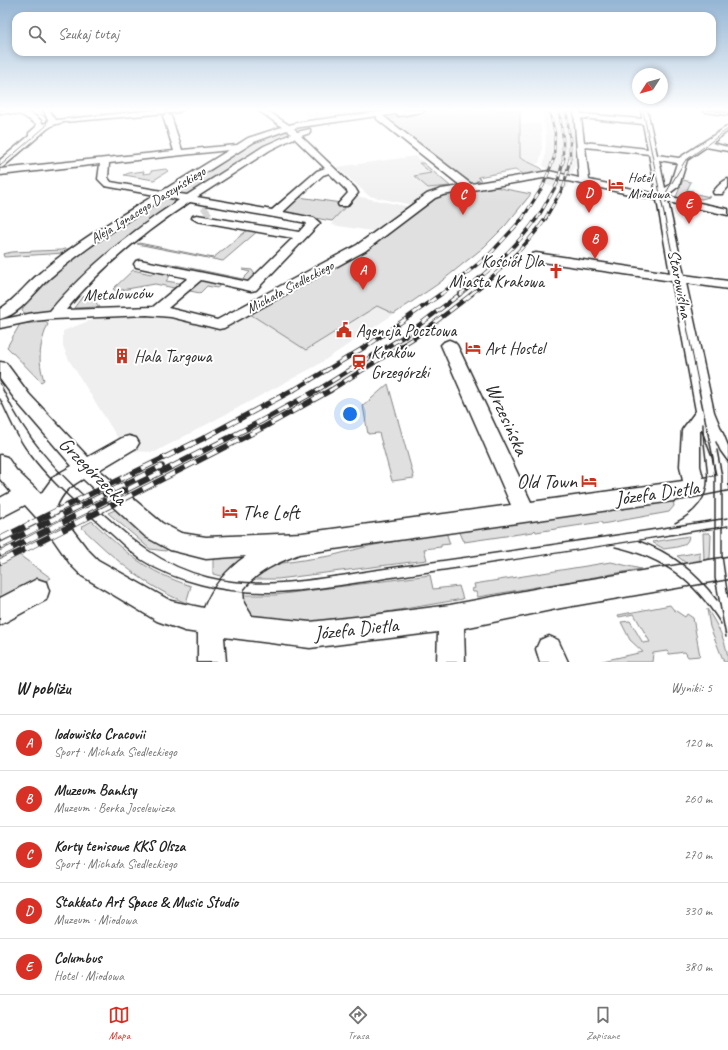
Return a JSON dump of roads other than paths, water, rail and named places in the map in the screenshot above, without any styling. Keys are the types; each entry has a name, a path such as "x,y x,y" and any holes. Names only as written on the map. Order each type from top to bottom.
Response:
{"street":[{"path":"0,161 24,141"},
{"path":"0,165 28,141"},
{"path":"175,141 179,153"},
{"name":"Aleja Ignacego Daszyńskiego","path":"0,315 11,309 19,302 35,284 102,233 239,147 251,141"},
{"name":"Aleja Ignacego Daszyńskiego","path":"54,315 75,290 100,265 147,227 272,144 280,141"},
{"path":"302,141 353,192 343,204"},
{"path":"410,141 469,188"},
{"path":"581,141 584,181"},
{"name":"Starowiślna","path":"651,141 705,412 723,458 728,482"},
{"path":"662,196 674,186 681,162 710,141"},
{"path":"581,144 654,154 681,162"},
{"path":"706,144 728,149"},
{"path":"0,172 239,147"},
{"path":"221,149 230,153"},
{"path":"105,161 103,179 105,183 111,185 275,213 314,222 314,224 251,287 140,264"},
{"path":"275,213 320,173 331,170"},
{"name":"Michała Siedleckiego","path":"218,325 292,287 350,254 431,196 441,192 549,174 662,196 728,212"},
{"path":"728,182 718,192 728,194"},
{"path":"209,210 197,218 301,236"},
{"path":"536,257 728,285"},
{"path":"157,311 198,276"},
{"path":"19,302 16,308 17,312 24,316 33,317"},
{"name":"Metalowców","path":"0,324 33,317 54,315 157,311 189,317 218,325"},
{"name":"Metalowców","path":"0,330 17,320"},
{"name":"Wrzesińska","path":"449,345 525,512"},
{"name":"Grzegórzecka","path":"0,367 23,398 79,459 97,481 154,530 178,543 206,548"},
{"path":"695,488 690,466 691,430 705,412"},
{"path":"44,511 50,496 58,486 129,443"},
{"path":"0,463 9,476 26,494 0,509"},
{"name":"Józefa Dietla","path":"206,548 302,542 525,512 728,482"},
{"name":"Józefa Dietla","path":"26,494 44,511 90,568 166,612 185,618 211,621 245,628 310,635 450,618 560,596 728,568"},
{"path":"212,662 210,648 211,621 220,598 242,573 281,550 302,542"},
{"path":"231,585 232,601 236,614 245,628"},
{"path":"0,612 37,591"},
{"path":"450,618 452,648 451,662"}],"tunnel":[{"path":"204,213 209,209"}],"tram line":[{"path":"0,166 29,141"},
{"path":"649,141 700,391"},
{"path":"666,203 667,191 685,161 712,141"},
{"path":"0,383 4,391"},
{"path":"3,390 22,424 43,453 55,467 96,507 147,550 175,566 208,577 254,583 301,581 715,520"},
{"path":"699,390 713,458 715,477 715,520"},
{"path":"0,399 20,440 37,464 131,553 155,568 170,575 193,583 226,590 277,592 328,588 715,528"},
{"path":"675,523 691,513 700,503 706,492 707,467 703,424"},
{"path":"716,442 720,451 728,462"},
{"path":"717,450 722,476 722,519"},
{"path":"722,519 728,518"},
{"path":"715,520 722,519"},
{"path":"722,519 722,527"},
{"path":"715,520 715,528"},
{"path":"722,527 728,526"},
{"path":"715,528 722,527"},
{"path":"722,527 722,555 728,597"},
{"path":"715,528 715,578 726,637"},
{"path":"639,541 673,557 692,572 717,600"},
{"path":"615,547 649,558 677,574 700,596 721,624"}],"railway":[{"path":"554,159 555,141"},
{"path":"563,141 563,159"},
{"path":"570,141 570,158"},
{"path":"522,219 543,186 554,158"},
{"path":"537,219 557,184 564,158"},
{"path":"545,219 564,186 570,158"},
{"path":"440,295 490,254 523,218"},
{"path":"459,295 510,249 537,218"},
{"path":"470,295 511,260 546,218"},
{"path":"292,391 370,344 441,294"},
{"path":"316,391 406,335 460,294"},
{"path":"329,391 417,336 472,294"},
{"path":"56,511 202,439 293,390"},
{"path":"85,511 250,427 318,390"},
{"path":"100,511 264,427 331,390"},
{"path":"70,511 162,466"},
{"path":"0,554 87,510"},
{"path":"0,562 102,510"},
{"path":"0,539 56,511"},
{"path":"0,546 70,511"}],"place":[{"name":"Hotel Miodowa","path":"616,185"},
{"name":"Stakkato Art Space & Music Studio","path":"589,213"},
{"name":"Korty tenisowe KKS Olsza","path":"463,215"},
{"name":"Columbus","path":"689,224"},
{"name":"Muzeum Banksy","path":"595,259"},
{"name":"Kościół Dla Miasta Krakowa","path":"556,271"},
{"name":"lodowisko Cracovii","path":"363,290"},
{"name":"Agencja Pocztowa","path":"344,330"},
{"name":"Art Hostel","path":"473,348"},
{"name":"Hala Targowa","path":"122,356"},
{"name":"Kraków Grzegórzki","path":"359,362"},
{"name":"Old Town","path":"589,481"},
{"name":"The Loft","path":"230,512"}]}
